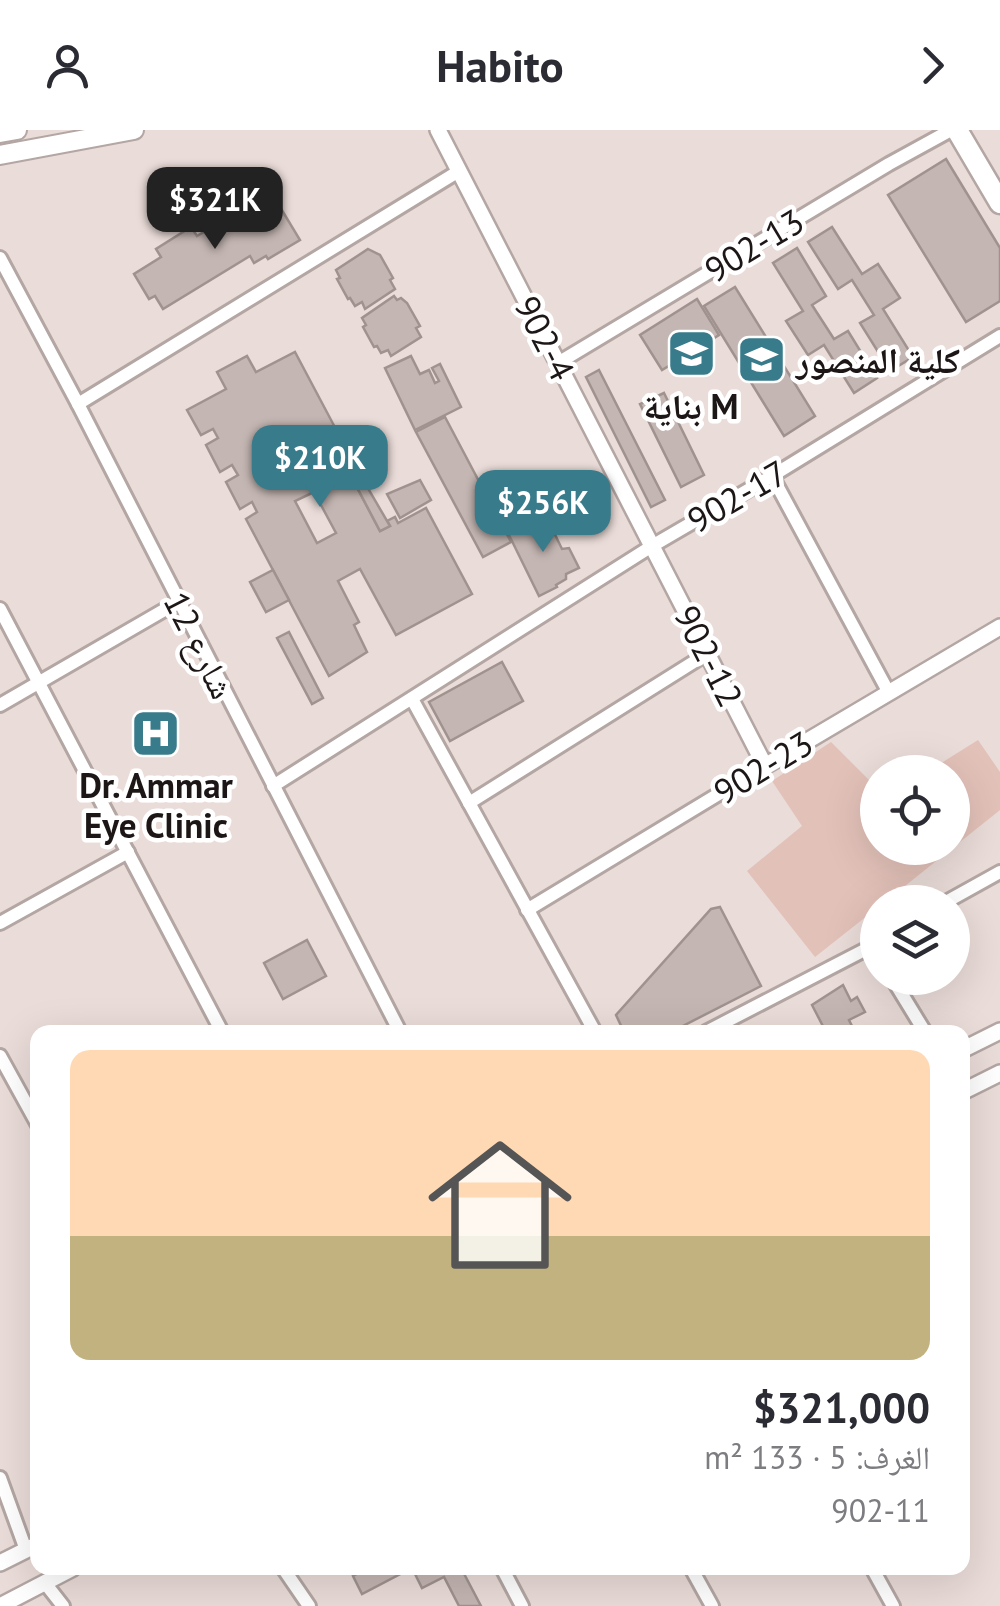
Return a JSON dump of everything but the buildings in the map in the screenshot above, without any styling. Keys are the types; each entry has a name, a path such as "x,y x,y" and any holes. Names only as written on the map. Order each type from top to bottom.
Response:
{"main road":[{"path":"0,133 17,130"},
{"path":"0,154 134,130"},
{"path":"954,130 1000,203"}],"street":[{"name":"902-4","path":"438,130 652,546"},
{"name":"902-13","path":"558,363 889,164 954,130"},
{"path":"78,404 460,171"},
{"name":"شارع 12","path":"0,258 396,1025"},
{"name":"902-17","path":"273,786 652,546 1000,336"},
{"path":"772,476 889,693"},
{"name":"902-12","path":"652,546 765,766"},
{"path":"0,705 178,602"},
{"path":"0,609 218,1025"},
{"name":"902-23","path":"528,910 1000,627"},
{"path":"469,803 708,654"},
{"path":"412,699 591,1025"},
{"path":"0,922 128,852"},
{"path":"970,889 1000,872"},
{"path":"720,1025 860,956"},
{"path":"902,995 921,1025"},
{"path":"970,1046 1000,1031"},
{"path":"0,1056 30,1111"},
{"path":"970,1088 1000,1073"},
{"path":"0,1478 30,1543"},
{"path":"0,1562 30,1548"},
{"path":"0,1606 60,1575"},
{"path":"287,1575 308,1606"},
{"path":"506,1575 522,1606"},
{"path":"696,1575 712,1606"},
{"path":"876,1575 893,1606"},
{"path":"45,1583 63,1606"}],"shaded area":[{"path":"978,740 1000,772 1000,810 970,834 970,755 954,755"},
{"path":"831,742 860,771 860,865 931,865 906,885 860,885 860,921 815,957 747,871 802,826 772,781"}],"place":[{"name":"بناية M","path":"691,354"},
{"name":"كلية المنصور","path":"761,360"},
{"name":"Dr. Ammar Eye Clinic","path":"156,733"}]}
